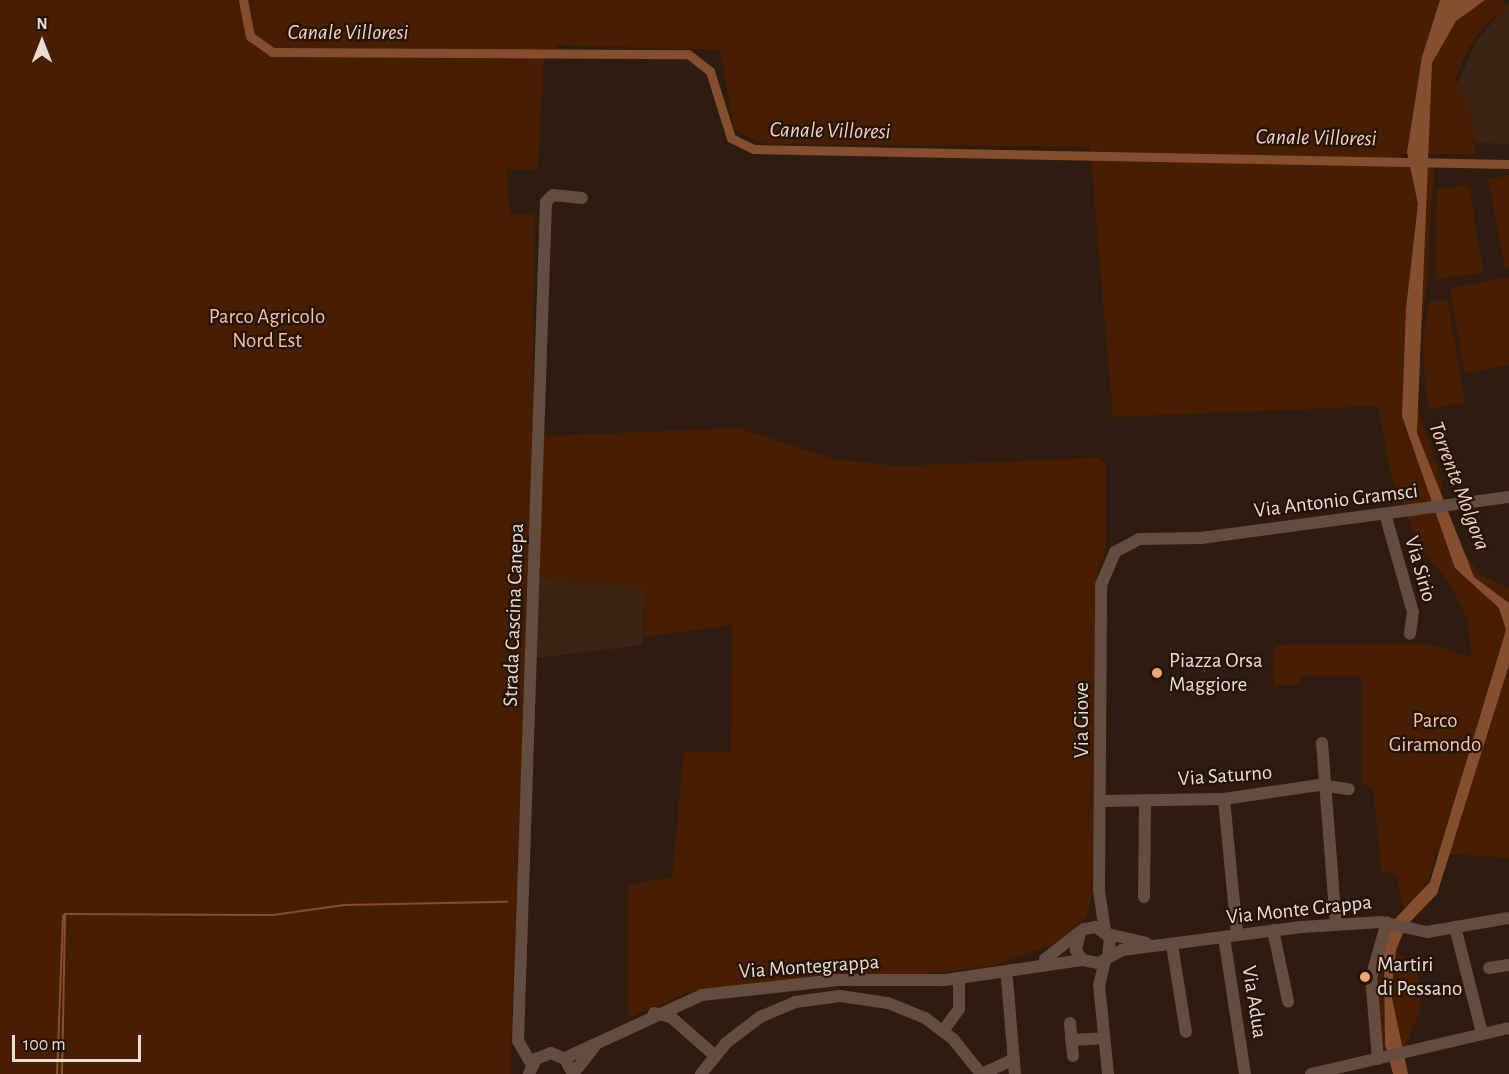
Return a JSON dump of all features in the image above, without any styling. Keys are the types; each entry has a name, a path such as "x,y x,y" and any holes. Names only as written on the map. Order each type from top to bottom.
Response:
{"street":[{"name":"Strada Cascina Canepa","path":"529,1071 518,1041 546,202 553,195 582,198"},
{"name":"Via Antonio Gramsci","path":"1115,552 1139,539 1238,533 1509,497"},
{"name":"Via Sirio","path":"1385,514 1413,612 1410,634"},
{"name":"Via Giove","path":"1107,932 1099,891 1102,801 1101,581 1115,552"},
{"path":"1322,743 1323,785 1336,924"},
{"name":"Via Saturno","path":"1102,801 1224,799 1323,785 1349,789"},
{"path":"1224,799 1237,935"},
{"path":"1144,897 1145,800"},
{"name":"Via Giove","path":"1082,931 1099,891"},
{"name":"Via Monte Grappa","path":"1106,959 1167,945 1274,930 1387,922 1411,930 1455,927 1509,918"},
{"path":"1381,1058 1371,978 1387,922"},
{"path":"1455,927 1482,1033"},
{"path":"1274,930 1288,1001"},
{"name":"Via Montegrappa","path":"1033,964 1082,931"},
{"path":"1100,1003 1106,959 1112,948 1107,932 1082,931 1075,944 1085,961 1100,1003 1108,1074"},
{"name":"Via Monte Grappa","path":"1107,932 1167,945"},
{"name":"Via Adua","path":"1224,937 1245,1074"},
{"path":"1167,945 1186,1032"},
{"path":"1085,961 1106,959"},
{"name":"Via Montegrappa","path":"529,1071 546,1054 565,1058 654,1013 702,995 785,985 959,978 1033,964 1085,961"},
{"path":"1489,968 1509,965"},
{"path":"943,1031 959,1009 959,978"},
{"path":"1006,979 1016,1074"},
{"path":"701,1074 714,1056 760,1017 820,997 882,1001 943,1031 982,1074 1014,1059"},
{"path":"654,1013 671,1017 714,1056"},
{"path":"1070,1023 1073,1056"},
{"path":"1311,1074 1509,1028"},
{"path":"1071,1040 1104,1038"},
{"name":"Via Montegrappa","path":"573,1074 597,1043"},
{"path":"565,1058 573,1074"}],"shaded area":[{"name":"Torrente Molgora","path":"1440,0 1485,0 1456,21 1432,63 1417,433 1474,577 1509,603 1509,665 1437,894 1406,926 1396,950 1391,993 1408,1074 1393,1074 1385,1044 1384,950 1393,921 1430,882 1506,630 1499,608 1455,568 1402,416 1406,309 1418,204 1407,152 1422,57"},
{"path":"1509,3 1509,144 1476,143 1456,87 1477,40"},
{"path":"538,579 645,586 643,645 536,658"}],"green space":[{"name":"Parco Agricolo Nord Est","path":"0,0 1502,0 1509,8 1489,20 1470,45 1455,78 1471,118 1476,154 1399,154 1401,165 1434,166 1427,287 1413,394 1441,478 1444,521 1479,574 1509,588 1509,858 1435,853 1429,881 1404,909 1395,874 1381,871 1374,791 1361,781 1361,677 1300,676 1299,685 1274,685 1274,645 1429,644 1472,657 1467,618 1448,581 1421,549 1390,472 1378,406 1113,417 1090,147 766,144 734,130 720,50 557,45 556,53 544,53 538,169 507,169 510,214 534,215 533,423 510,1074 0,1074"},
{"path":"1509,175 1509,268 1505,269 1488,179"},
{"path":"1468,185 1484,273 1435,279 1437,189"},
{"path":"1509,277 1509,365 1465,373 1450,288"},
{"path":"1447,299 1465,402 1428,410 1422,345 1429,302"},
{"path":"738,428 834,459 896,466 1100,458 1105,465 1106,552 1097,573 1092,894 1086,917 1063,941 991,966 908,976 843,974 691,991 628,1018 628,885 672,877 684,752 731,751 732,625 645,637 645,586 538,579 544,436"},
{"path":"1388,943 1418,973 1421,1008 1406,1045 1384,1049 1376,986 1381,951"}],"waterway":[{"name":"Canale Villoresi","path":"243,0 250,36 272,52 688,54 710,71 731,138 754,149 1509,164"},
{"path":"62,1074 65,914 273,915 344,905 507,902"},
{"path":"57,1074 63,915"}],"place":[{"name":"Piazza Orsa Maggiore","path":"1157,673"},
{"name":"Martiri di Pessano","path":"1365,977"}],"park label":[{"name":"Parco Giramondo","path":"1435,733"}]}
